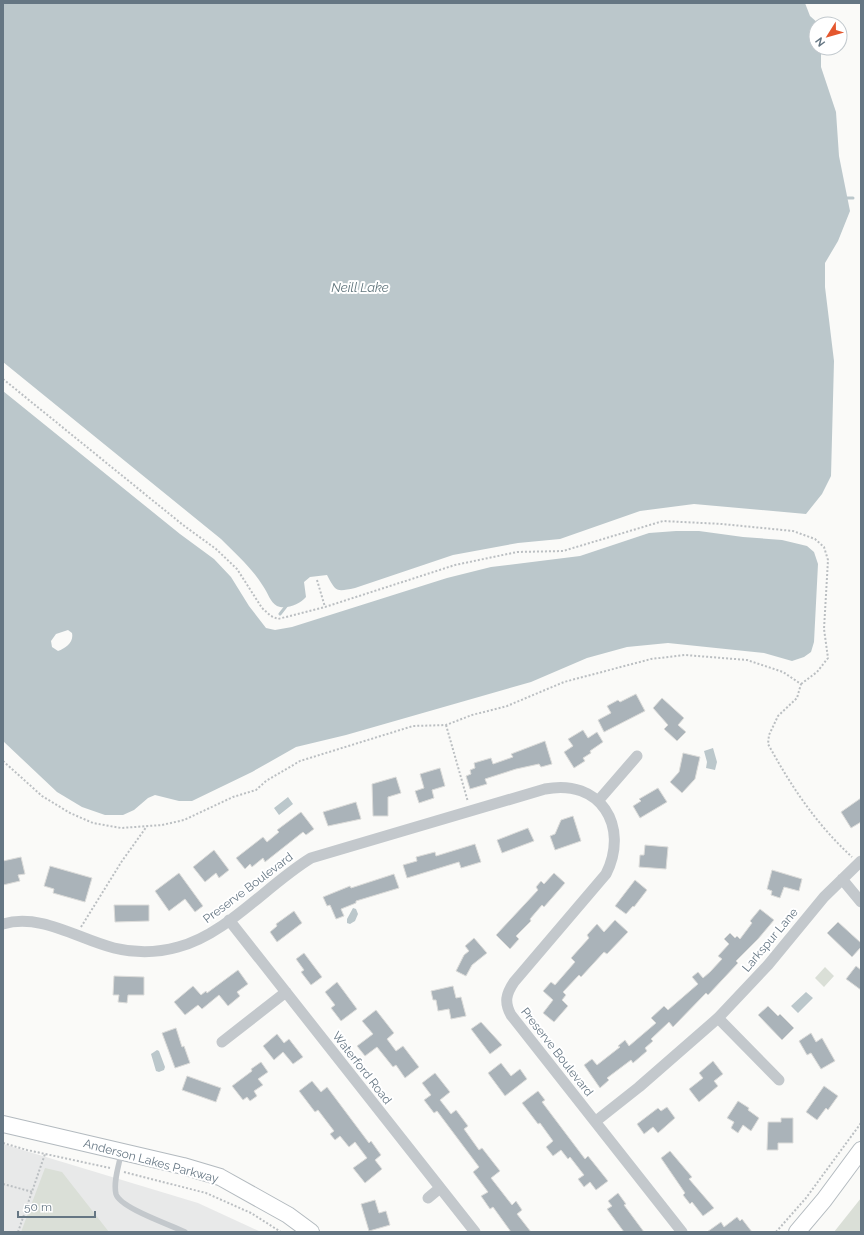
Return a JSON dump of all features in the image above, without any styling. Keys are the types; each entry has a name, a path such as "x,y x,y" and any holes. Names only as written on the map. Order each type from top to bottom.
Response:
{"street":[{"path":"598,801 637,756"},
{"name":"Preserve Boulevard","path":"3,924 28,921 44,924 114,948 157,952 199,940 229,920 296,866 311,858 470,811 558,787 572,788 584,792 598,801 605,809 613,828 615,848 612,861 606,874 504,989 507,1007 511,1015 682,1232"},
{"name":"Larkspur Lane","path":"596,1122 645,1083 718,1018 768,965 824,897 860,862"},
{"path":"842,879 861,902"},
{"name":"Waterford Road","path":"229,920 474,1232"},
{"path":"222,1042 286,992"},
{"path":"718,1018 778,1080"},
{"name":"Anderson Lakes Parkway","path":"3,1124 122,1151 220,1177 288,1215 311,1232"},
{"path":"797,1232 824,1200 861,1150"},
{"path":"428,1198 440,1188"}],"lane":[{"path":"122,1151 115,1188 119,1199 129,1207 170,1230 185,1232"}],"path":[{"path":"3,380 183,525 216,549 236,569 262,608 271,616 278,619 325,607 455,565 517,552 563,551 663,521 722,524 792,531 815,539 824,547 828,560 828,584 824,629 828,658 818,672 801,684 797,698 778,716 768,744 811,813 829,836 860,862"},
{"path":"317,580 325,607"},
{"path":"3,761 42,796 70,813 94,822 121,828 147,826 184,820 233,797 256,790 266,781 300,761 413,726 446,725 472,715 507,706 564,682 652,659 685,655 747,660 783,672 801,684"},
{"path":"446,725 470,811"},
{"path":"76,935 122,861 147,826"},
{"path":"776,1232 806,1198 861,1123"},
{"path":"3,1143 118,1170 206,1193 251,1213 281,1232"},
{"path":"18,1232 45,1154"},
{"path":"3,1184 33,1192"}],"shaded area":[{"path":"825,967 834,976 824,987 815,978"},
{"path":"3,1144 198,1203 261,1232 3,1232"},
{"path":"45,1168 62,1172 109,1232 21,1232"},
{"path":"861,1198 861,1232 834,1232"}],"water":[{"name":"Neill Lake","path":"3,3 805,3 810,16 808,16 808,56 821,56 821,67 836,112 839,156 850,211 838,241 825,263 825,287 834,361 831,476 822,494 806,514 694,504 640,511 560,539 518,543 453,555 355,588 337,589 332,585 327,575 310,577 304,582 306,597 297,604 289,607 281,607 277,606 271,600 259,579 244,561 221,539 3,362"},
{"path":"3,391 180,534 214,559 231,577 249,606 266,628 275,630 292,627 447,578 491,567 580,556 649,533 699,531 743,537 782,540 807,546 814,552 818,564 814,642 811,652 804,657 792,661 764,653 668,643 627,647 587,658 531,682 346,735 296,747 252,772 192,801 179,801 155,795 148,798 134,810 123,815 105,815 82,807 57,792 3,741","holes":["68,630 72,633 71,642 64,648 58,651 52,647 51,641 56,634"]},
{"path":"713,748 717,762 715,770 706,768 707,762 704,751"},
{"path":"288,797 293,804 279,815 274,808"},
{"path":"353,908 356,909 358,914 355,921 350,924 347,923 347,919"},
{"path":"806,992 813,998 798,1013 791,1006"},
{"path":"157,1050 159,1051 165,1067 164,1070 159,1072 156,1071 151,1054"}],"building":[{"path":"636,694 645,711 604,732 598,720 611,713 607,706 618,700 620,702"},
{"path":"662,698 684,718 678,725 686,732 677,741 664,729 668,725 653,708"},
{"path":"583,730 588,738 597,732 603,742 583,758 585,761 574,768 564,752 573,746 568,739"},
{"path":"545,741 552,764 541,767 539,764 516,769 485,779 487,784 470,789 466,776 471,774 470,770 475,768 474,763 491,758 493,764 513,757 511,754"},
{"path":"683,753 700,757 695,779 682,793 670,782 679,772"},
{"path":"440,768 445,786 432,790 434,798 419,803 415,791 424,788 420,774"},
{"path":"396,777 401,793 388,797 388,816 373,816 372,784"},
{"path":"658,788 667,802 640,818 633,806 641,801 639,799"},
{"path":"861,798 861,822 851,828 841,812"},
{"path":"356,802 361,819 328,826 323,812"},
{"path":"301,812 314,829 306,835 303,832 265,862 263,858 252,867 250,864 245,869 236,858 263,837 267,842 279,832 277,830"},
{"path":"573,816 581,841 555,850 550,836 555,834 561,820"},
{"path":"528,828 534,841 502,853 497,840"},
{"path":"475,844 481,862 461,868 459,862 407,878 403,865 417,861 416,857 435,852 436,856"},
{"path":"645,845 668,847 666,869 639,867 640,855 644,855"},
{"path":"214,850 229,870 219,878 216,873 205,882 193,867"},
{"path":"21,857 25,874 18,875 20,881 3,885 3,861"},
{"path":"50,866 92,878 85,902 53,893 54,889 44,886"},
{"path":"772,870 802,879 799,891 784,887 780,898 771,895 772,891 767,889"},
{"path":"179,873 203,906 195,912 185,899 169,911 155,891"},
{"path":"554,873 565,883 544,907 542,905 530,919 531,921 516,936 519,939 510,949 496,935 538,890 536,887 541,881 544,884"},
{"path":"394,874 399,888 356,901 356,903 341,909 344,916 336,919 330,905 327,906 323,897 350,886 351,888"},
{"path":"635,880 647,890 634,907 633,906 626,914 615,906"},
{"path":"114,905 149,905 149,921 115,922"},
{"path":"760,909 774,920 736,961 738,963 708,995 706,993 673,1027 669,1022 651,1039 653,1041 645,1048 647,1051 633,1063 631,1060 607,1078 609,1080 600,1088 584,1065 592,1059 597,1065 620,1047 618,1046 625,1040 629,1046 656,1023 651,1018 664,1006 668,1010 698,984 692,977 698,972 703,978 710,972 722,959 718,956 729,944 724,939 730,933 735,938 737,936 740,939 752,923 750,921"},
{"path":"294,911 302,923 277,942 270,932 277,926 276,924"},
{"path":"615,920 628,932 607,954 604,952 581,977 579,975 563,992 566,995 562,1000 568,1006 554,1022 543,1013 553,1000 543,991 551,982 555,985 575,962 571,958 589,938 587,935 597,924 604,932"},
{"path":"838,922 861,943 861,947 852,957 827,933"},
{"path":"474,938 487,953 472,965 466,976 456,971 464,955 469,951 465,946"},
{"path":"304,953 322,977 311,985 301,972 304,970 296,959"},
{"path":"856,966 861,970 861,990 846,979"},
{"path":"238,970 248,984 237,992 240,996 228,1006 219,995 202,1009 198,1005 185,1015 174,1002 193,986 201,995 206,991 207,993"},
{"path":"114,976 144,977 144,995 128,995 127,1003 118,1002 119,995 113,995"},
{"path":"337,982 357,1009 341,1021 331,1008 335,1005 325,992"},
{"path":"453,986 456,998 461,997 466,1016 451,1019 449,1009 438,1011 436,1000 433,1000 431,991"},
{"path":"768,1006 778,1016 780,1014 794,1028 782,1040 758,1015"},
{"path":"376,1010 394,1033 387,1039 396,1051 403,1046 419,1067 405,1078 396,1065 393,1067 377,1047 365,1056 357,1046 373,1034 362,1021"},
{"path":"481,1022 502,1045 490,1054 471,1029"},
{"path":"176,1028 182,1047 184,1046 190,1063 175,1068 162,1033"},
{"path":"811,1033 816,1042 822,1038 835,1061 821,1069 811,1053 807,1055 799,1041"},
{"path":"277,1034 284,1043 289,1039 303,1057 293,1064 283,1052 274,1060 263,1046"},
{"path":"713,1061 723,1074 714,1081 718,1086 699,1102 689,1089 703,1078 699,1073"},
{"path":"261,1062 268,1072 258,1079 263,1085 254,1091 257,1096 250,1101 247,1097 243,1100 232,1086"},
{"path":"501,1063 511,1076 520,1069 527,1079 505,1096 488,1073"},
{"path":"435,1073 450,1092 440,1100 451,1114 456,1110 468,1126 464,1129 479,1150 482,1148 500,1171 491,1178 512,1205 516,1201 522,1210 517,1214 531,1232 511,1232 493,1207 490,1209 481,1196 488,1192 473,1172 479,1167 437,1111 434,1113 424,1100 431,1095 422,1083"},
{"path":"187,1076 221,1088 216,1102 182,1090"},
{"path":"312,1081 321,1092 327,1087 369,1143 371,1141 381,1155 375,1160 382,1169 365,1183 353,1168 367,1158 355,1142 349,1147 340,1136 335,1140 330,1134 334,1131 318,1110 315,1112 299,1091"},
{"path":"824,1086 838,1096 828,1110 826,1108 817,1120 806,1112"},
{"path":"538,1091 545,1100 542,1102 585,1159 588,1156 608,1181 596,1190 590,1182 584,1187 578,1179 584,1175 570,1157 568,1159 561,1150 553,1156 546,1147 553,1141 540,1123 538,1124 522,1103"},
{"path":"738,1101 749,1108 748,1110 759,1118 751,1131 743,1125 738,1133 731,1128 734,1122 727,1118"},
{"path":"667,1107 675,1118 658,1133 653,1127 644,1134 637,1124 658,1108 661,1111"},
{"path":"781,1118 793,1118 793,1143 778,1143 778,1150 767,1150 768,1122 781,1122"},
{"path":"670,1151 692,1177 689,1179 714,1208 703,1216 692,1202 690,1204 683,1195 685,1193 661,1158"},
{"path":"618,1193 626,1204 624,1205 644,1232 624,1232 607,1209 612,1206 608,1201"},
{"path":"375,1200 379,1213 386,1211 390,1225 369,1231 361,1204"},
{"path":"737,1217 740,1221 742,1219 752,1232 707,1232 721,1222 724,1227"}],"waterway":[{"path":"845,198 853,198"},
{"path":"280,614 287,605"}]}
